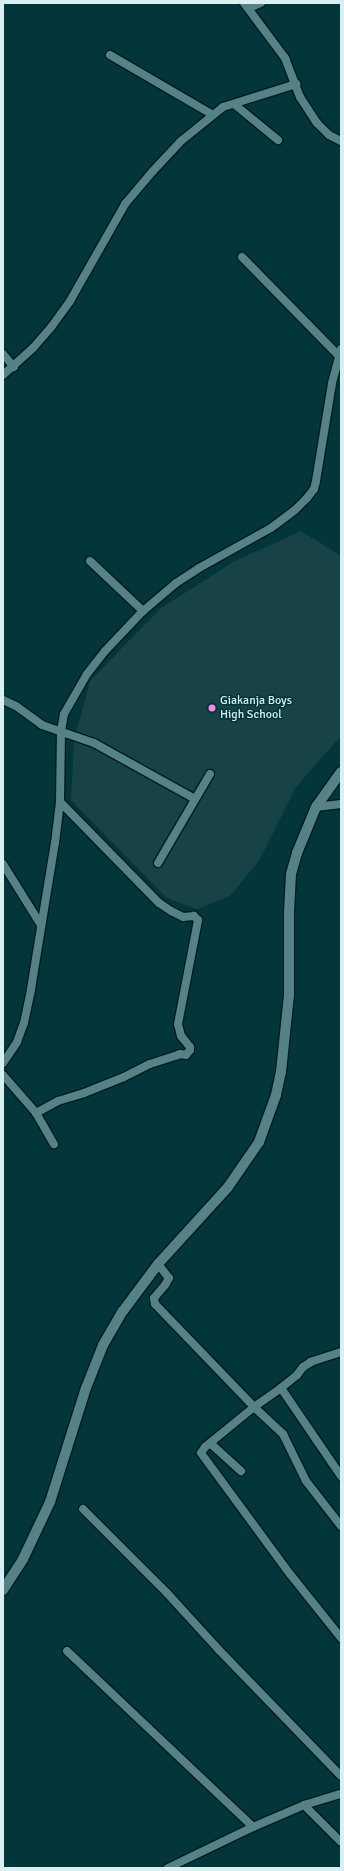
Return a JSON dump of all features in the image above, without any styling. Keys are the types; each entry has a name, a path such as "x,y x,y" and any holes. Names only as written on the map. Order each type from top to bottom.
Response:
{"main road":[{"path":"3,1590 22,1559 50,1502 86,1388 103,1346 131,1299 158,1264 228,1187 259,1142 276,1095 281,1072 289,994 289,912 291,874 297,853 316,807 341,772"}],"street":[{"path":"261,3 247,6 285,58 300,97 317,123 329,135 341,140"},
{"path":"110,56 212,115"},
{"path":"3,375 14,367 48,331 70,301 125,204 139,186 181,141 223,107 296,84"},
{"path":"234,104 278,140"},
{"path":"3,1063 17,1042 24,1023 30,995 55,843 60,802 61,731 64,714 87,674 105,651 143,611 176,583 199,568 271,528 295,510 308,498 314,489 320,465 332,383 340,352 242,257"},
{"path":"3,354 14,367"},
{"path":"90,560 143,611"},
{"path":"3,700 16,706 42,725 94,743 195,799"},
{"path":"158,864 210,774"},
{"path":"36,1113 58,1101 91,1090 150,1064 180,1054 186,1055 190,1050 190,1047 181,1036 178,1024 198,920 194,916 183,917 159,903 60,802"},
{"path":"316,807 341,804"},
{"path":"3,864 41,925"},
{"path":"3,1075 36,1113 54,1144"},
{"path":"158,1264 168,1278 165,1285 154,1298 155,1304 254,1407 283,1434 306,1481 341,1526"},
{"path":"341,1352 311,1362 281,1388 254,1407 202,1450 202,1458 341,1638"},
{"path":"281,1388 341,1476"},
{"path":"210,1443 241,1471"},
{"path":"83,1509 167,1593 219,1650 341,1776"},
{"path":"67,1651 253,1826"},
{"path":"168,1868 253,1826 304,1805 341,1794"},
{"path":"304,1805 341,1842"}],"shaded area":[{"name":"Giakanja Boys High School","path":"301,531 341,556 341,736 296,787 259,861 230,896 197,909 167,898 71,800 74,741 90,681 160,609 233,562"}],"place":[{"name":"Giakanja Boys High School","path":"212,708"}]}
